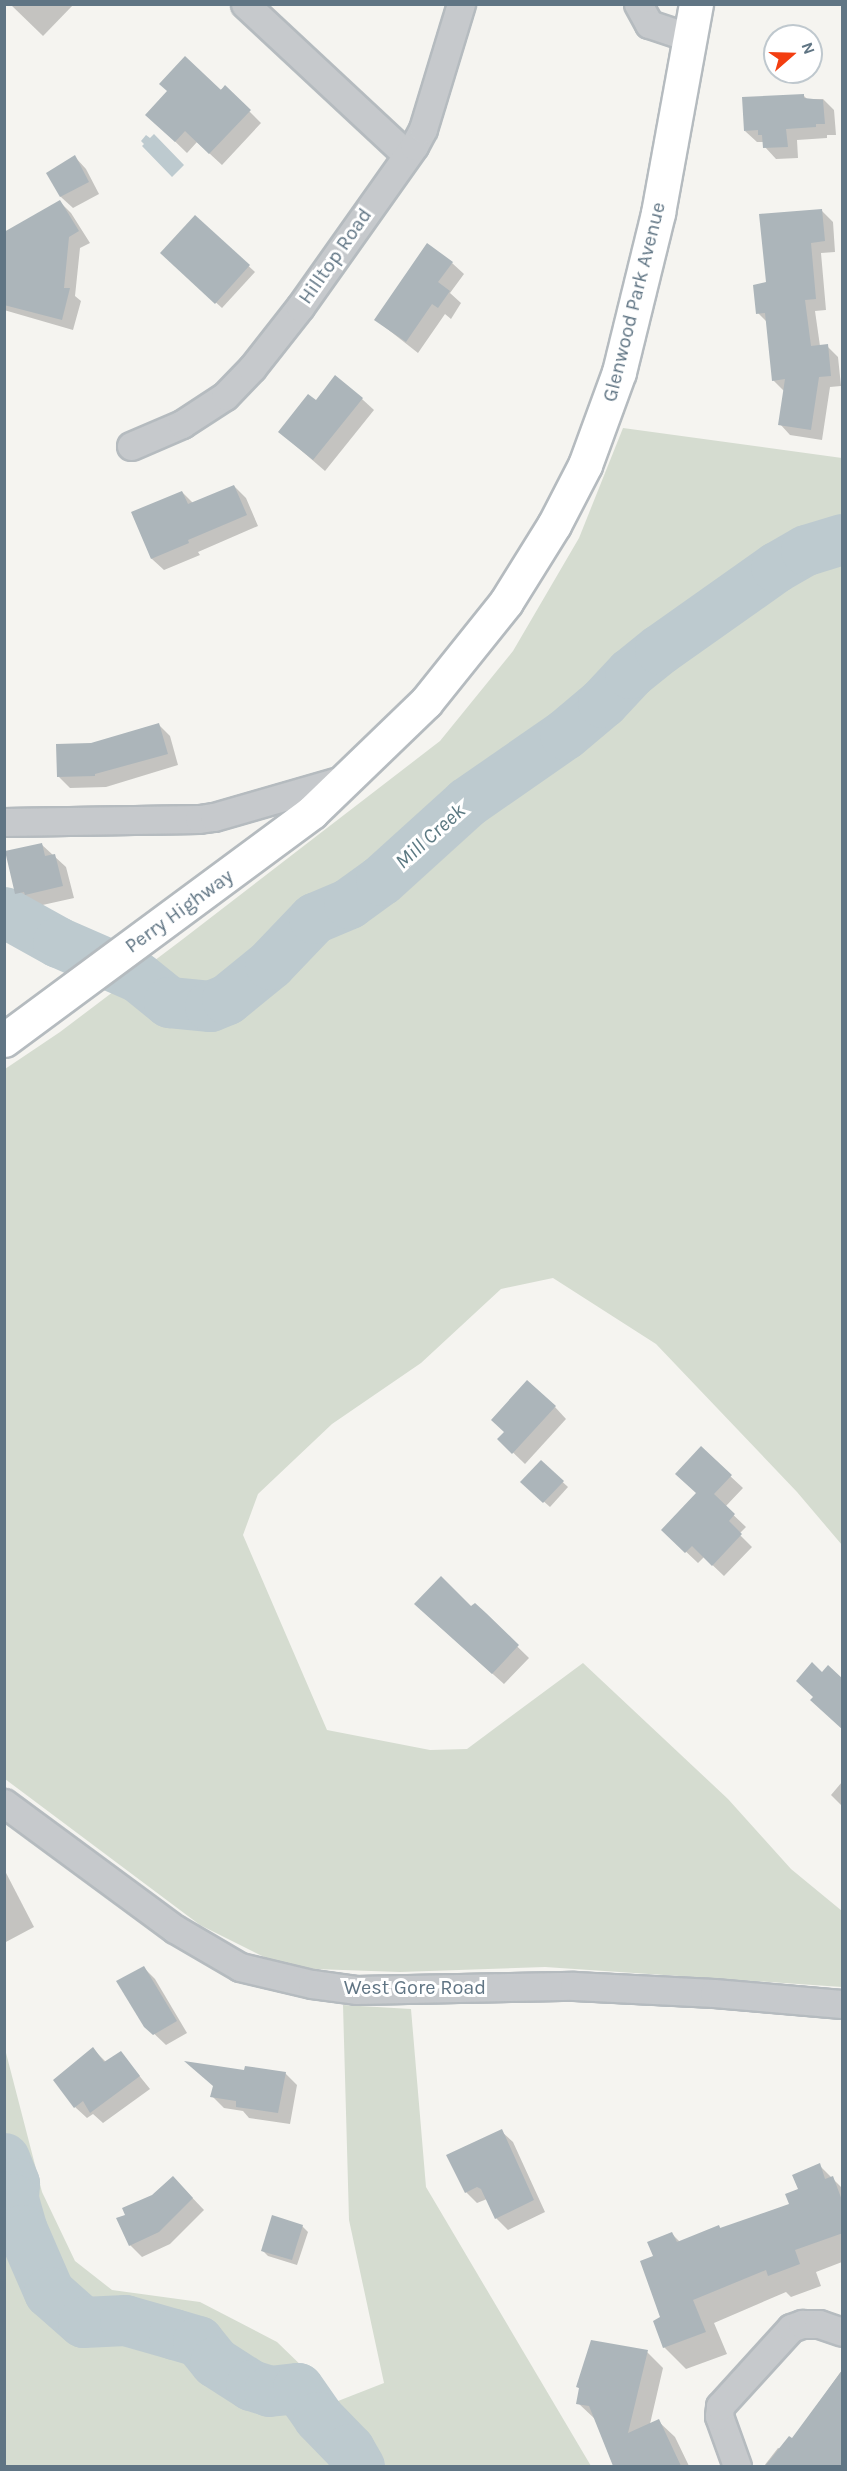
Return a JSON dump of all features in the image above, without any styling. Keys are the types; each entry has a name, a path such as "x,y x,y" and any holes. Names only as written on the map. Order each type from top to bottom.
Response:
{"main road":[{"name":"Glenwood Park Avenue","path":"350,778 426,702 472,648 530,565 585,465 607,411 635,315 658,213 688,37 696,4"},
{"name":"Perry Highway","path":"4,1040 312,812 350,778"}],"street":[{"path":"245,4 407,155"},
{"name":"Hilltop Road","path":"131,446 189,420 236,386 306,299 423,129 461,4"},
{"path":"638,4 649,24 688,37"},
{"name":"Glenwood Park Avenue","path":"4,822 163,821 206,818 350,778"},
{"name":"West Gore Road","path":"4,1803 176,1929 240,1967 356,1990 586,1987 714,1993 843,2004"},
{"path":"737,2466 721,2422 720,2406 791,2328 802,2324 819,2324 843,2332"}],"shaded area":[{"path":"154,134 184,165 172,177 142,146 144,144 141,141 146,135 150,138"},
{"path":"623,428 842,458 842,1545 797,1492 656,1344 553,1278 501,1289 421,1363 332,1424 258,1494 243,1535 327,1730 430,1750 467,1749 583,1663 728,1799 791,1869 842,1911 842,1987 545,1967 400,1972 314,1969 270,1960 200,1925 5,1779 5,1069 60,1032 440,741 513,651 579,538"},
{"path":"343,2005 411,2009 426,2187 591,2466 5,2466 5,2049 42,2192 75,2261 112,2290 200,2302 277,2342 338,2401 384,2383 349,2220"}],"building":[{"path":"185,56 221,90 225,85 251,110 209,154 185,131 175,142 145,115 167,91 159,84"},
{"path":"804,94 804,98 823,100 825,124 816,124 816,127 786,129 788,147 763,148 762,135 758,135 758,130 744,131 742,97"},
{"path":"75,155 89,182 60,197 46,173"},
{"path":"60,200 79,231 69,237 64,288 70,288 62,320 4,305 4,232"},
{"path":"822,209 825,241 811,243 816,299 805,300 811,346 828,344 831,376 819,377 811,430 778,425 785,379 772,381 765,313 756,314 753,285 766,282 759,214"},
{"path":"195,215 250,265 215,304 160,253"},
{"path":"427,243 453,262 438,282 450,291 438,308 432,304 406,342 374,320"},
{"path":"335,375 363,398 313,460 278,432 308,394 316,400"},
{"path":"234,485 247,515 188,540 189,543 151,559 131,512 182,491 188,504"},
{"path":"159,723 168,754 95,774 95,776 57,777 56,744 91,743"},
{"path":"42,843 45,856 55,854 63,886 25,895 24,892 15,894 5,851"},
{"path":"527,1380 556,1406 512,1454 497,1439 504,1432 491,1420"},
{"path":"701,1446 732,1475 714,1494 735,1514 729,1521 742,1534 712,1566 692,1546 685,1553 661,1530 696,1493 675,1474"},
{"path":"541,1460 564,1481 543,1503 520,1482"},
{"path":"441,1576 471,1606 475,1603 519,1645 492,1674 414,1604"},
{"path":"812,1662 822,1672 828,1665 843,1679 843,1730 810,1700 813,1697 796,1681"},
{"path":"144,1966 177,2021 153,2035 144,2027 116,1981"},
{"path":"93,2047 104,2062 121,2051 140,2076 90,2113 83,2101 74,2108 53,2080"},
{"path":"184,2061 244,2070 245,2066 286,2072 278,2113 236,2107 236,2101 210,2097 213,2086"},
{"path":"502,2129 534,2200 495,2219 481,2189 477,2187 465,2193 446,2155"},
{"path":"820,2163 825,2179 833,2176 843,2203 843,2233 795,2250 800,2264 768,2276 766,2270 693,2300 706,2332 663,2348 653,2321 660,2317 640,2261 653,2256 647,2242 672,2232 677,2242 719,2225 720,2228 789,2204 785,2194 798,2189 792,2175"},
{"path":"173,2176 193,2198 159,2232 129,2246 116,2218 125,2215 122,2208 152,2195"},
{"path":"272,2215 303,2225 292,2260 261,2251"},
{"path":"591,2340 648,2350 628,2433 659,2419 681,2466 613,2466 589,2406 576,2404 579,2388 576,2387"},
{"path":"843,2369 843,2466 765,2466 789,2436 792,2438"}],"waterway":[{"name":"Mill Creek","path":"4,912 58,942 138,977 169,1002 210,1006 227,999 270,964 314,918 349,903 381,880 467,802 565,734 603,702 630,673 660,649 776,567 806,550 842,539"},
{"name":"Mill Creek","path":"4,2158 14,2183 13,2199 22,2230 49,2292 83,2322 125,2320 198,2341 215,2362 251,2385 269,2391 298,2388 318,2417 349,2449 359,2466"}]}
